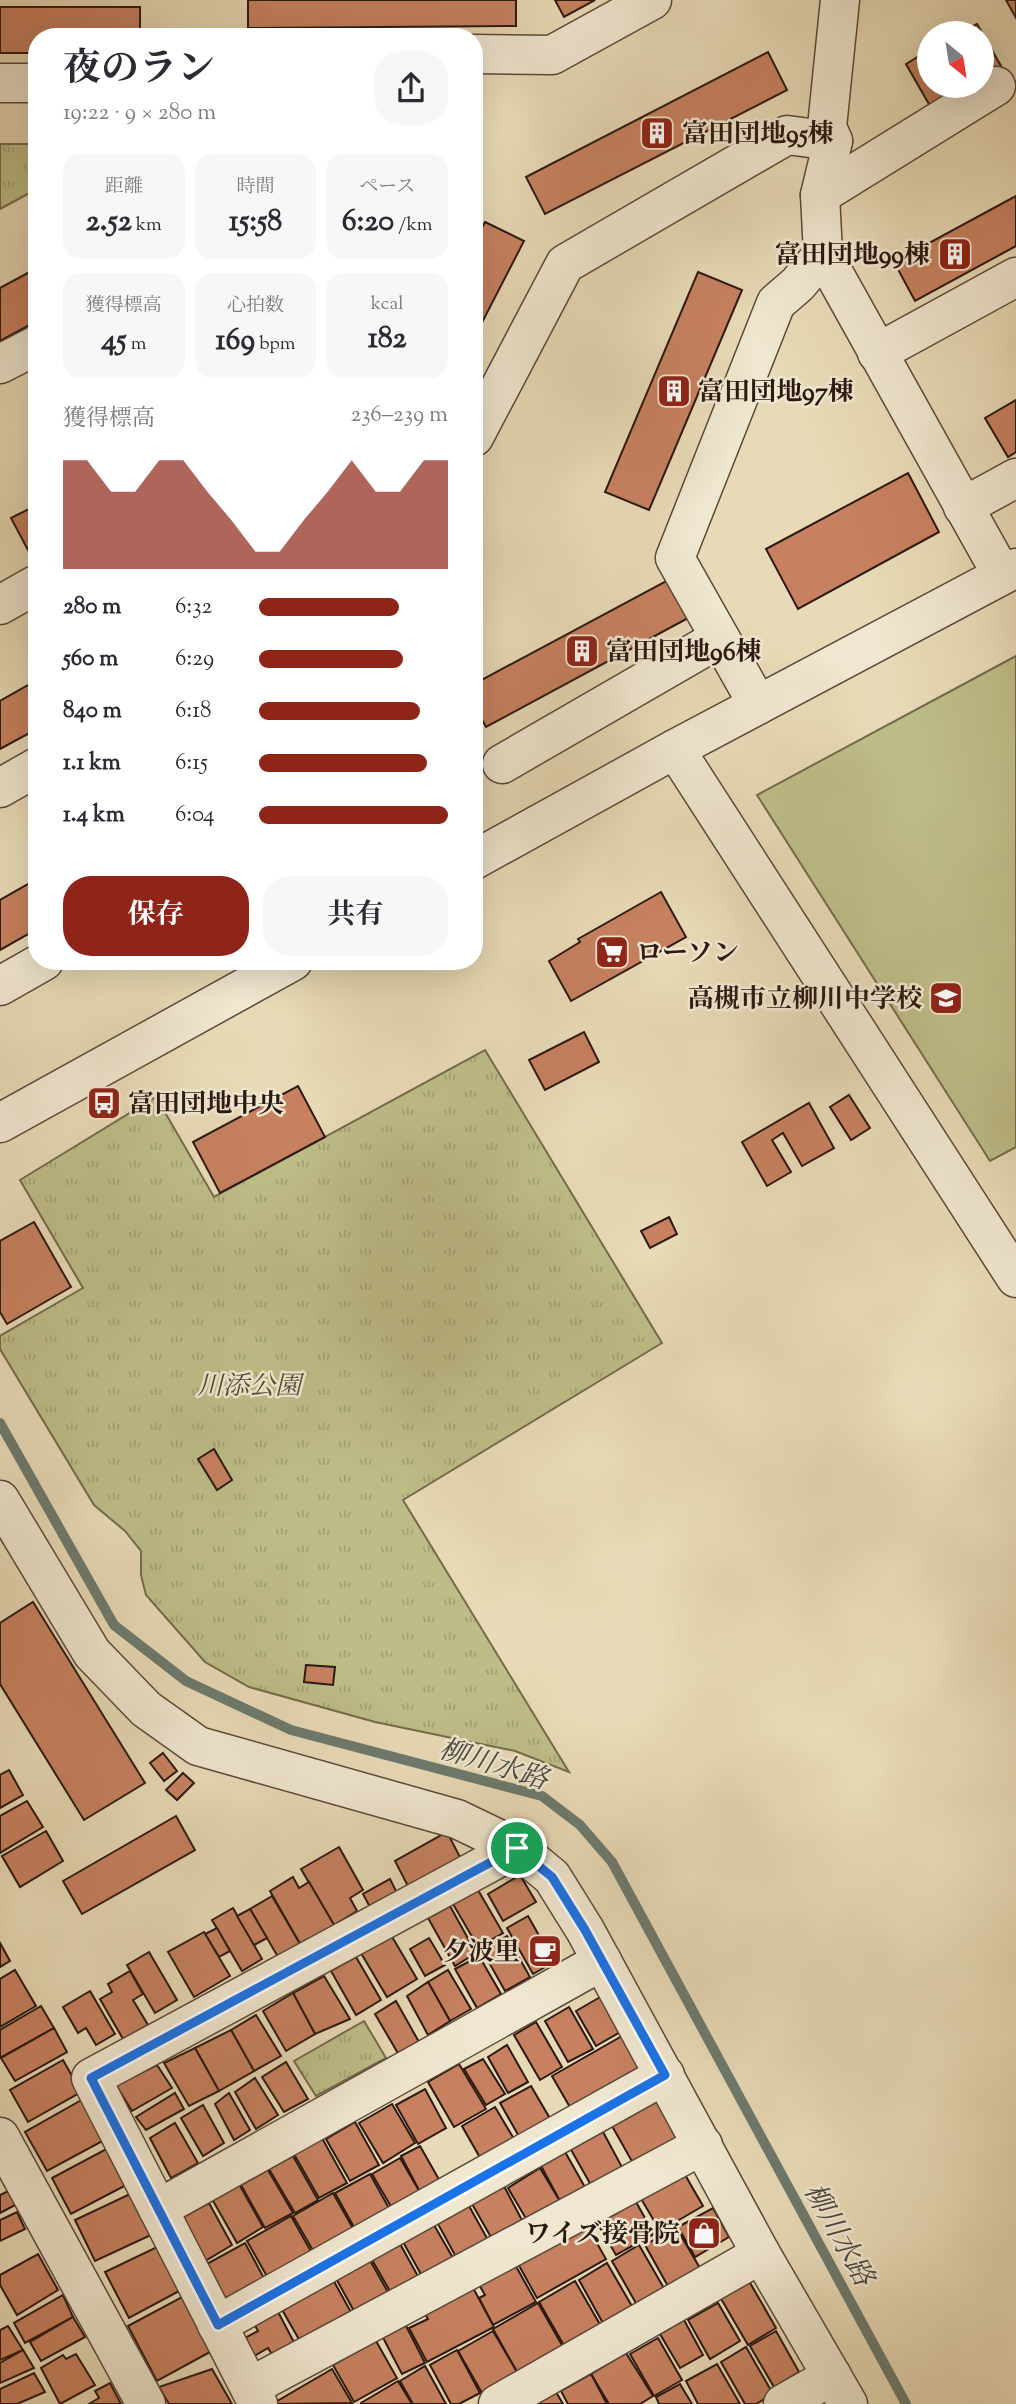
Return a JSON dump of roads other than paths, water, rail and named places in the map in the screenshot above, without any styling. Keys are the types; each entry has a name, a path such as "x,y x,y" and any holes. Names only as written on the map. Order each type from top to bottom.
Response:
{"street":[{"path":"483,54 552,55 652,0"},
{"path":"483,855 1009,572 964,508 823,254 820,195 833,141 827,127 840,0"},
{"path":"0,83 28,83"},
{"path":"820,195 996,86"},
{"path":"483,420 565,264 787,135 833,141"},
{"path":"758,705 675,558 776,303 798,284 823,254"},
{"path":"877,354 1016,277"},
{"path":"0,364 28,350"},
{"path":"964,508 1016,478"},
{"path":"0,605 28,589"},
{"path":"502,764 720,638"},
{"path":"676,749 1016,1278"},
{"path":"0,788 28,772"},
{"path":"0,986 28,970"},
{"path":"0,1123 277,970"},
{"path":"0,1500 92,1653 146,1709 198,1746 457,1819 517,1848 552,1877 585,1930 761,2253 840,2390 783,2404"},
{"path":"517,1848 91,2078 254,2396 703,2145"},
{"path":"158,2209 602,1961"},
{"path":"218,2325 665,2075"},
{"path":"0,2137 146,2404"},
{"path":"498,2404 761,2253"}],"waterway":[{"name":"柳川水路","path":"0,1423 114,1625 186,1681 291,1730 542,1796 580,1825 612,1862 906,2404"}],"place":[{"name":"富田団地95棟","path":"657,133"},
{"name":"富田団地99棟","path":"955,254"},
{"name":"富田団地97棟","path":"674,391"},
{"name":"富田団地96棟","path":"582,651"},
{"name":"ローソン","path":"612,952"},
{"name":"高槻市立柳川中学校","path":"946,998"},
{"name":"富田団地中央","path":"104,1103"},
{"name":"夕波里","path":"545,1951"},
{"name":"ワイズ接骨院","path":"704,2233"}],"park label":[{"name":"川添公園","path":"249,1385"}]}
